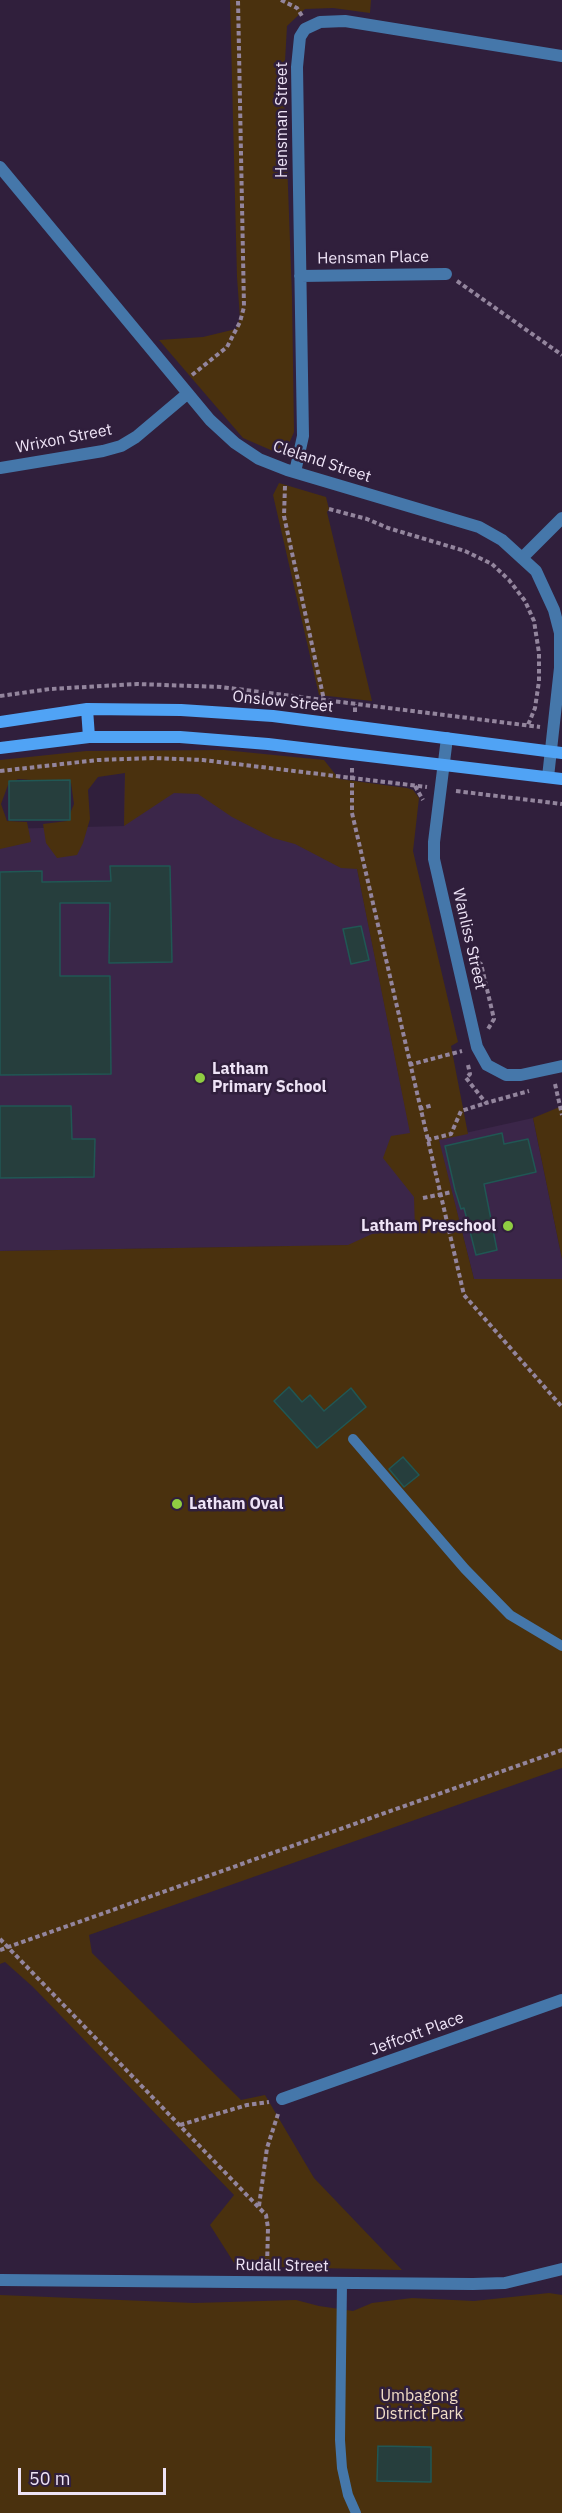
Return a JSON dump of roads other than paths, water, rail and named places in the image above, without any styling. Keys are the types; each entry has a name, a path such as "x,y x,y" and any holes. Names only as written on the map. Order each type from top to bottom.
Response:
{"street":[{"name":"Hensman Street","path":"291,471 303,435 297,67 300,38 309,26 320,22 345,21 562,56"},
{"name":"Cleland Street","path":"0,167 210,420 235,443 259,459 291,471 480,527 502,540 536,571 554,610 560,633 560,668 553,728 556,753 548,777"},
{"name":"Hensman Place","path":"300,276 446,274"},
{"name":"Wrixon Street","path":"0,468 121,446 136,437 184,389"},
{"path":"523,557 562,518"},
{"path":"87,709 89,737"},
{"name":"Onslow Street","path":"0,722 87,709 181,710 273,716 556,753"},
{"path":"0,748 89,737 180,737 268,744 562,779"},
{"name":"Wanliss Street","path":"447,738 434,842 434,859 477,1047 487,1065 500,1074 521,1075 558,1067"},
{"name":"Jeffcott Place","path":"282,2100 562,2000"},
{"name":"Rudall Street","path":"0,2280 505,2283 562,2269"}],"lane":[{"path":"353,1439 465,1569 510,1615 562,1646"},
{"path":"342,2283 340,2440 342,2468 348,2495 356,2513"}],"place":[{"name":"Latham Primary School","path":"200,1078"},
{"name":"Latham Preschool","path":"508,1226"},
{"name":"Latham Oval","path":"177,1504"}],"park label":[{"name":"Umbagong District Park","path":"419,2405"}]}
